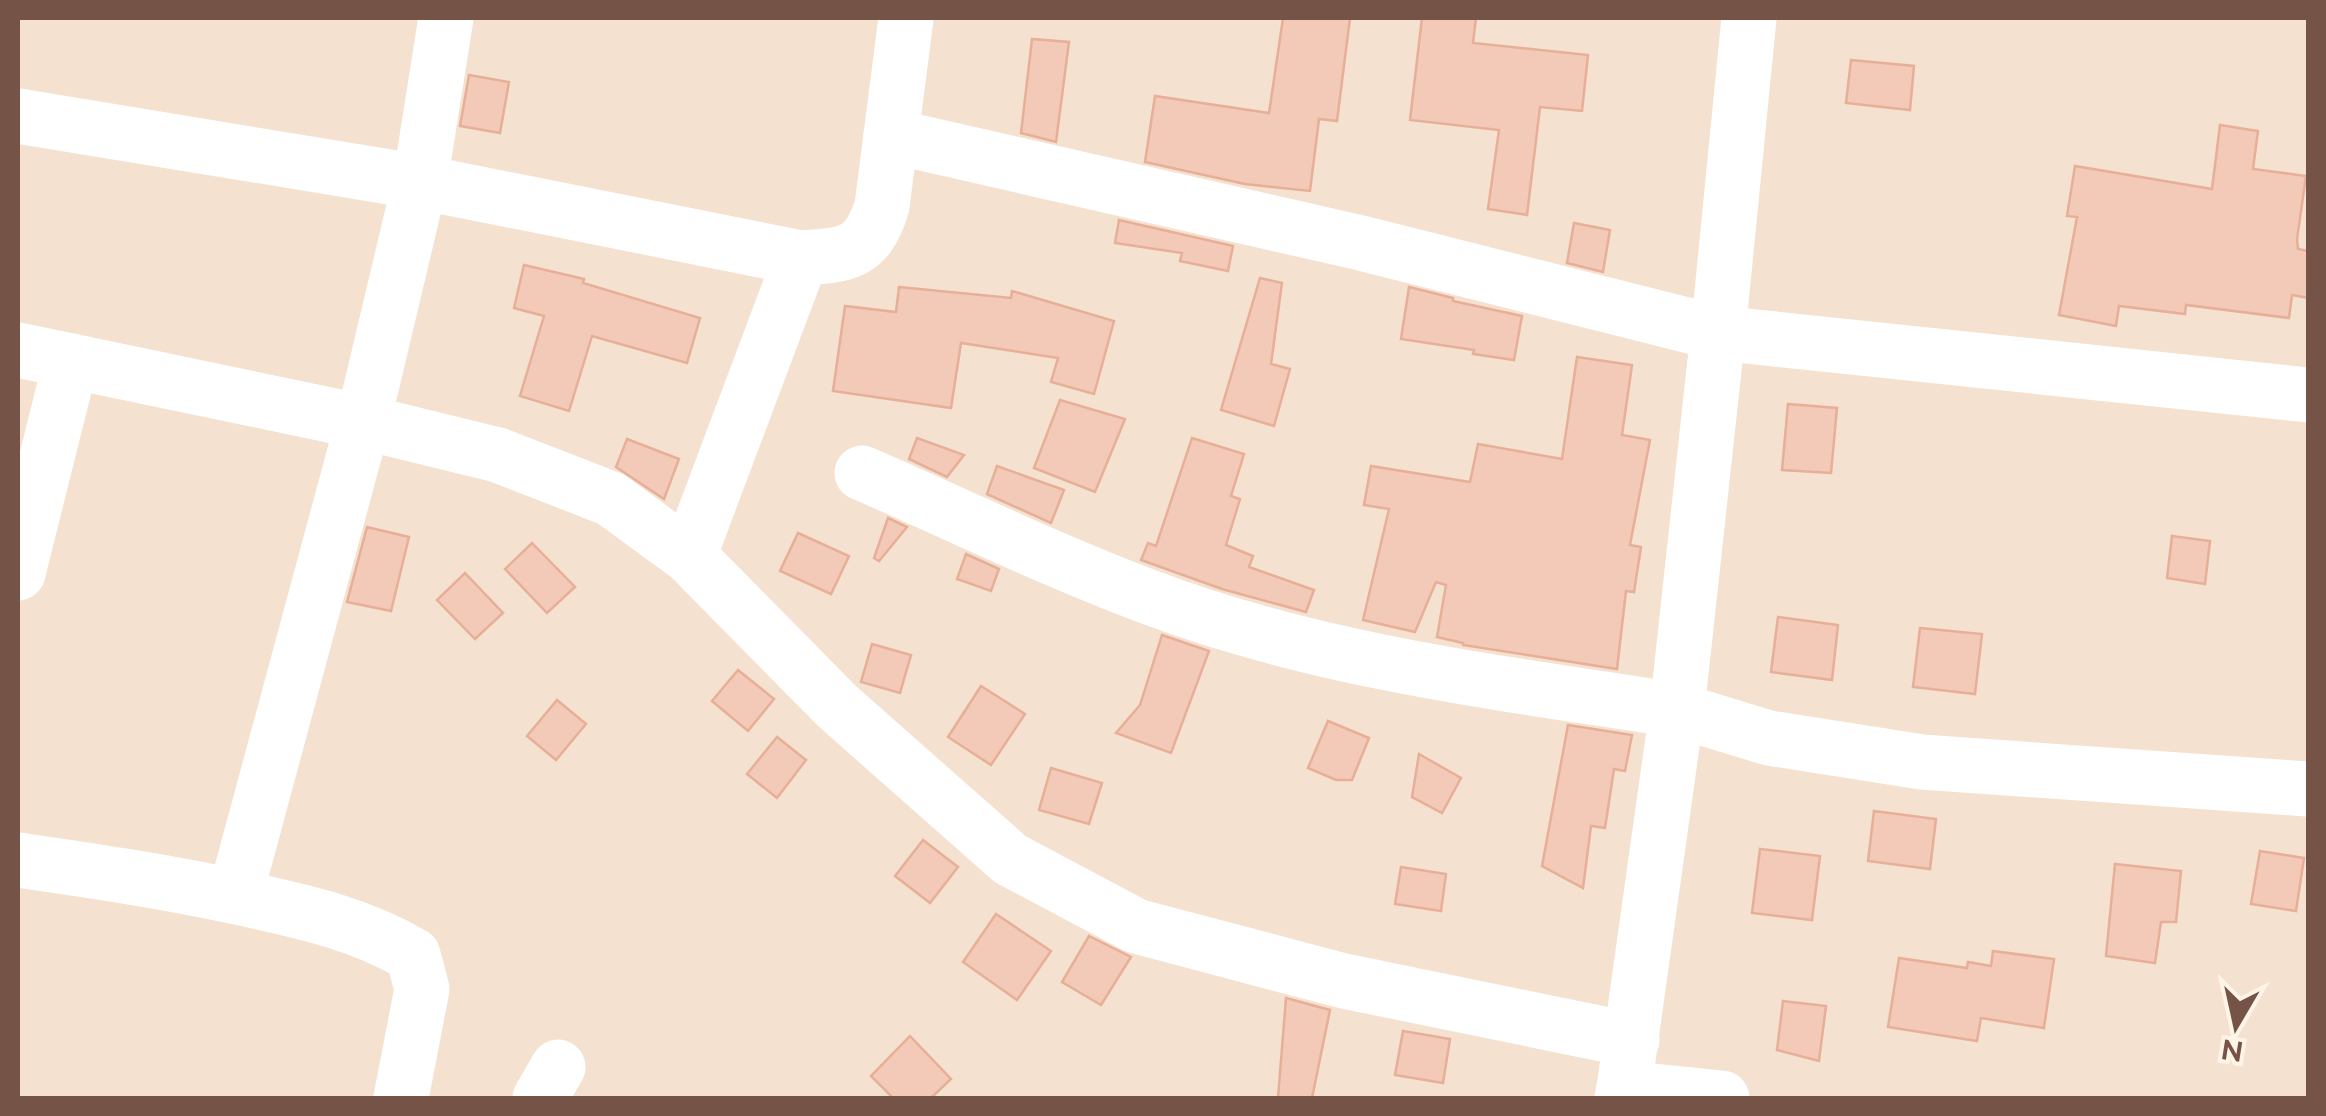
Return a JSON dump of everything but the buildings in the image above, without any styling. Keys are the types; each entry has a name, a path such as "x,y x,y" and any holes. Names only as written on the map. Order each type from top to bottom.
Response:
{"street":[{"path":"235,896 363,422 420,182 446,18"},
{"path":"18,116 420,182 802,258 845,255 873,234 882,206 906,18"},
{"path":"1626,1076 1677,710 1749,18"},
{"path":"891,136 1360,243 1718,333 2308,395"},
{"path":"689,556 802,258"},
{"path":"18,350 498,454 611,498 689,556 836,706 1010,859 1136,926 1344,981 1626,1076 1722,1098"},
{"path":"18,574 71,361"},
{"path":"862,473 1150,598 1312,647 1476,680 1677,710 1769,738 1922,762 2308,788"},
{"path":"18,860 173,882 328,916 414,954 422,989 401,1098"}],"shaded area":[{"path":"18,18 2308,18 2308,1098 18,1098"}]}
